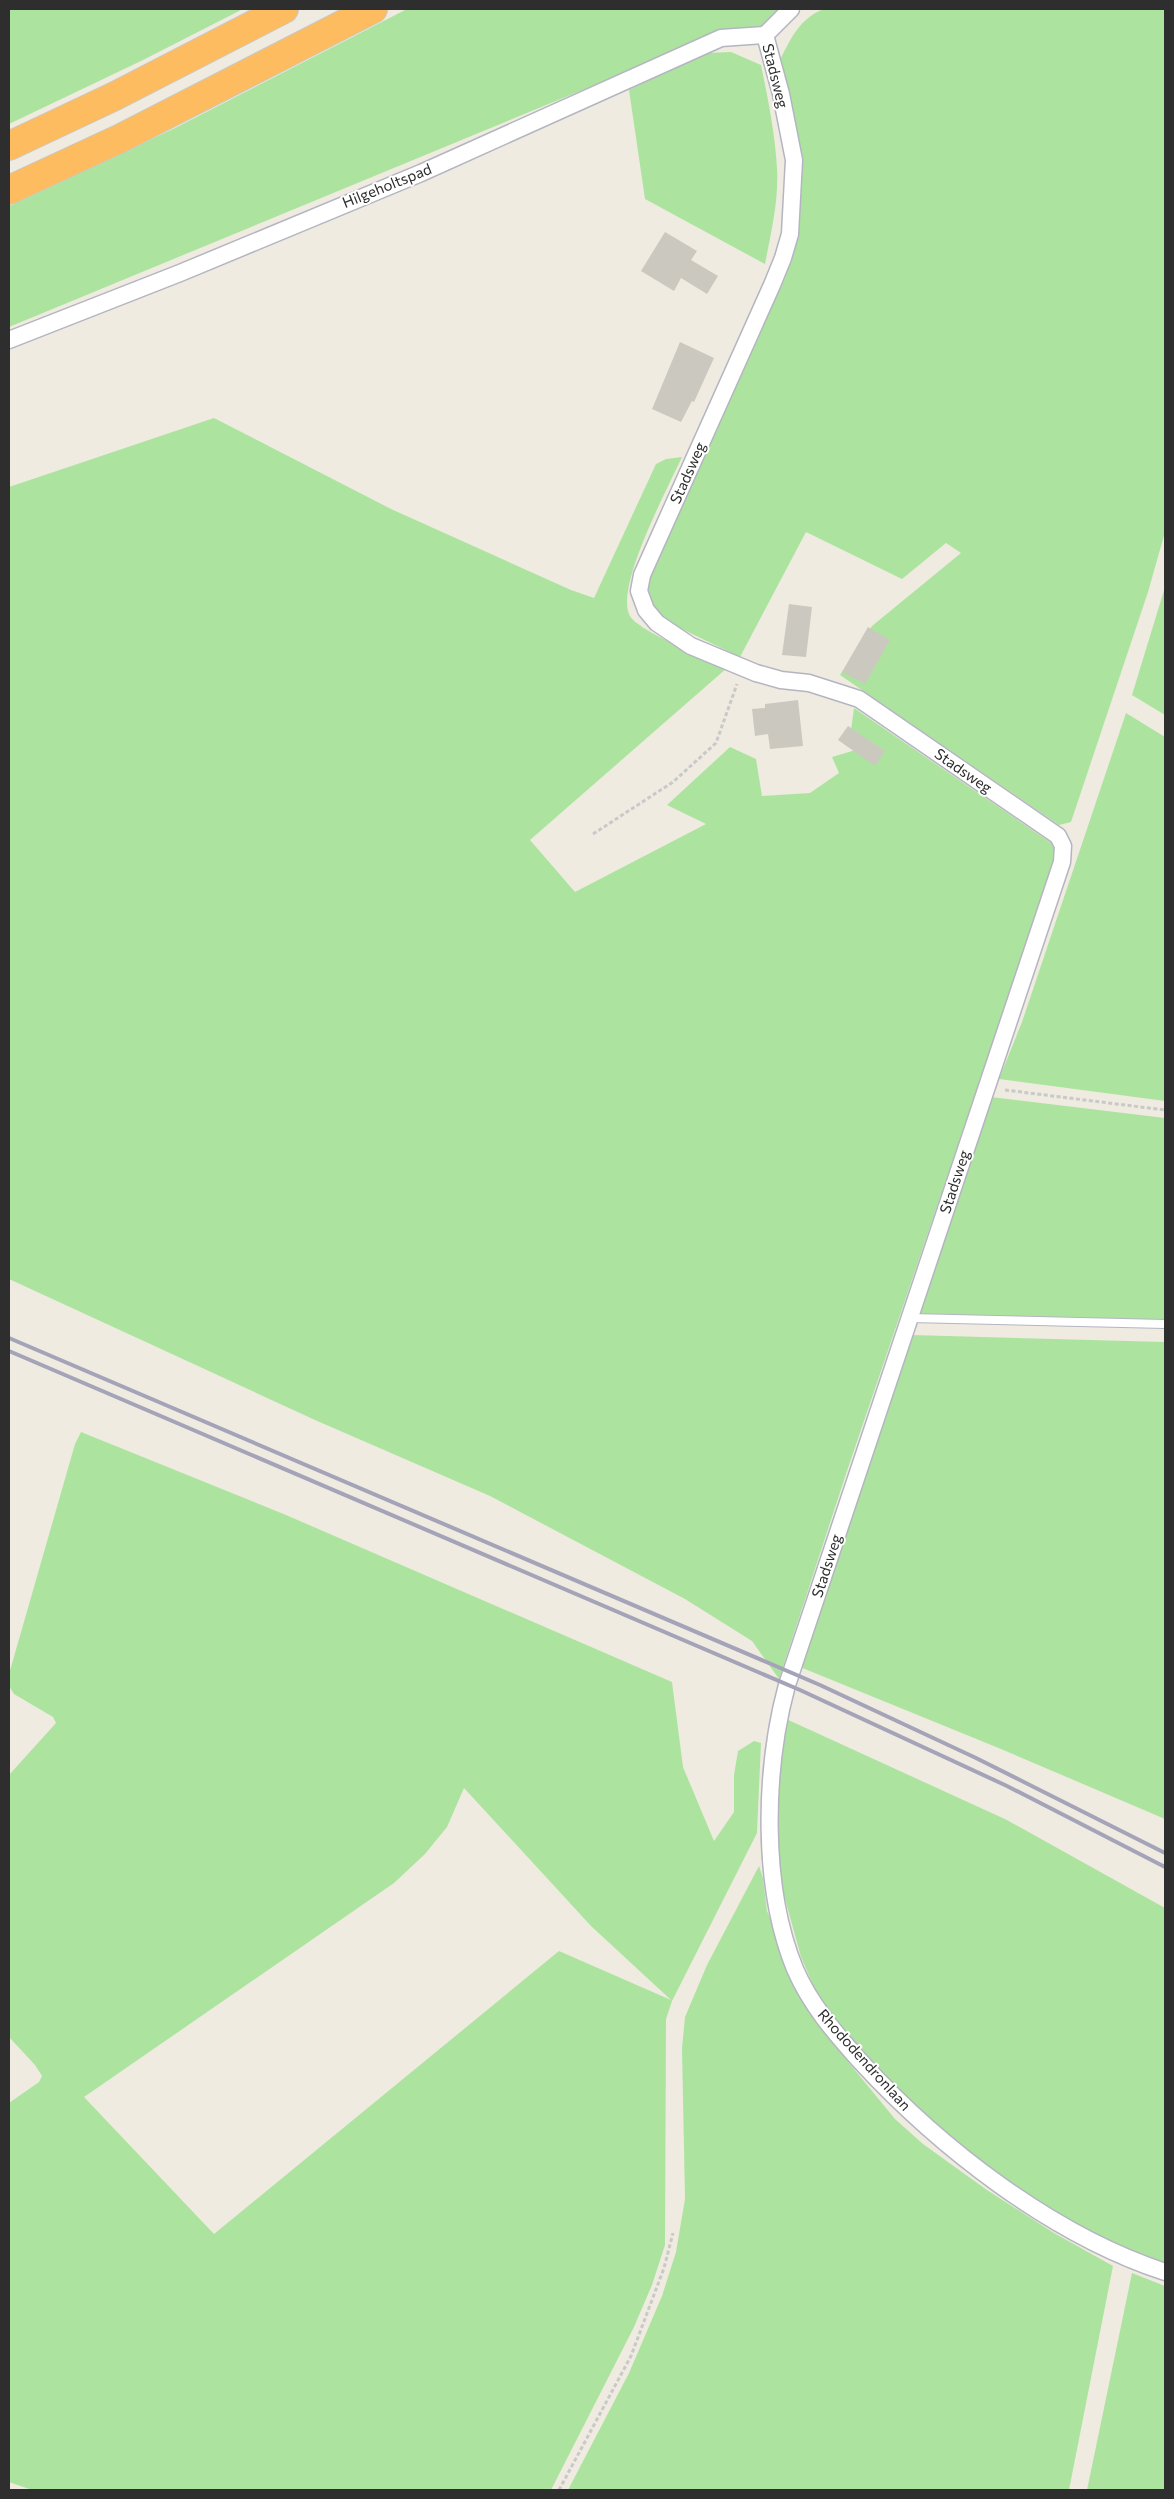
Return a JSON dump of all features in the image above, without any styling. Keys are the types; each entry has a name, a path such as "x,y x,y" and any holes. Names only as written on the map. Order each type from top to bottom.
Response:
{"highway":[{"path":"9,146 115,96 284,9"},
{"path":"9,190 121,138 373,9"}],"street":[{"name":"Stadsweg","path":"788,1685 985,1088 1062,862 1063,846 1058,836 859,699 809,683 781,680 742,667 691,646 657,623 646,610 639,591 642,576 783,258 790,234 794,160 781,94 764,35 791,9"},
{"name":"Hilgeholtspad","path":"9,340 180,273 421,173 721,38 764,35"},
{"name":"Rhododendronlaan","path":"788,1685 778,1720 770,1787 770,1829 775,1884 783,1933 796,1970 811,2000 843,2041 892,2096 976,2168 1009,2192 1088,2238 1135,2262 1165,2272"}],"lane":[{"path":"910,1318 1165,1324"}],"path":[{"path":"593,834 673,782 716,744 742,667"},
{"path":"985,1088 1165,1110"},
{"path":"559,2490 631,2356 664,2268 673,2233"}],"green space":[{"path":"9,9 243,9 141,61 9,124"},
{"path":"407,9 780,9 768,25 677,51 9,327 9,206 175,128"},
{"path":"824,9 1165,9 1165,532 1148,592 1071,822 1059,825 840,675 872,626 961,553 946,543 902,579 806,532 740,657 661,619 646,599 647,584 706,447 785,278 796,245 800,171 792,108 780,60 802,23"},
{"path":"731,52 761,65 771,116 776,155 777,192 765,264 645,199 629,90 706,53"},
{"path":"214,418 391,509 571,590 594,598 656,464 666,459 682,457 645,538 629,584 627,602 630,616 646,629 659,637 727,668 530,840 575,892 706,824 667,805 730,747 756,759 762,796 810,793 839,773 832,757 872,745 851,730 854,708 1057,847 1051,871 847,1471 779,1679 752,1641 685,1599 490,1496 315,1420 9,1279 9,487"},
{"path":"1165,587 1165,715 1132,695"},
{"path":"1126,713 1165,737 1165,1101 999,1079 1022,1022"},
{"path":"991,1097 1165,1118 1165,1320 919,1316"},
{"path":"912,1335 1165,1342 1165,1819 1001,1749 800,1667"},
{"path":"81,1432 286,1515 672,1682 683,1767 714,1841 734,1812 734,1775 738,1751 754,1741 761,1743 757,1833 672,2001 666,2019 665,2245 652,2285 634,2327 551,2490 32,2490 9,2482 9,2103 39,2082 42,2076 35,2065 9,2037 9,1775 56,1723 53,1717 14,1694 9,1686 9,1674 75,1444","holes":["464,1788 591,1926 671,2000 559,1951 214,2234 84,2097 394,1883 425,1854 447,1827"]},
{"path":"784,1718 1007,1820 1165,1908 1165,2267 1109,2245 1016,2190 958,2151 838,2029 816,1992 801,1957 779,1877 775,1765"},
{"path":"759,1866 763,1878 767,1911 818,2025 895,2119 923,2144 987,2190 1054,2233 1113,2266 1069,2490 568,2490 629,2373 662,2296 676,2252 685,2199 682,2048 685,2017 707,1965"},
{"path":"1132,2273 1165,2286 1165,2490 1087,2490"}],"building":[{"path":"665,232 697,251 691,260 718,276 707,294 681,278 674,291 641,271"},
{"path":"680,342 714,358 694,402 692,401 681,422 652,409"},
{"path":"789,604 812,607 806,657 782,655"},
{"path":"868,627 890,640 865,684 842,672"},
{"path":"798,700 803,746 770,749 768,734 755,736 752,709 765,708 765,704"},
{"path":"848,726 885,751 875,766 838,740"}],"railway":[{"path":"9,1338 820,1685 976,1758 1165,1853"},
{"path":"9,1351 800,1690 1007,1786 1165,1867"}]}
